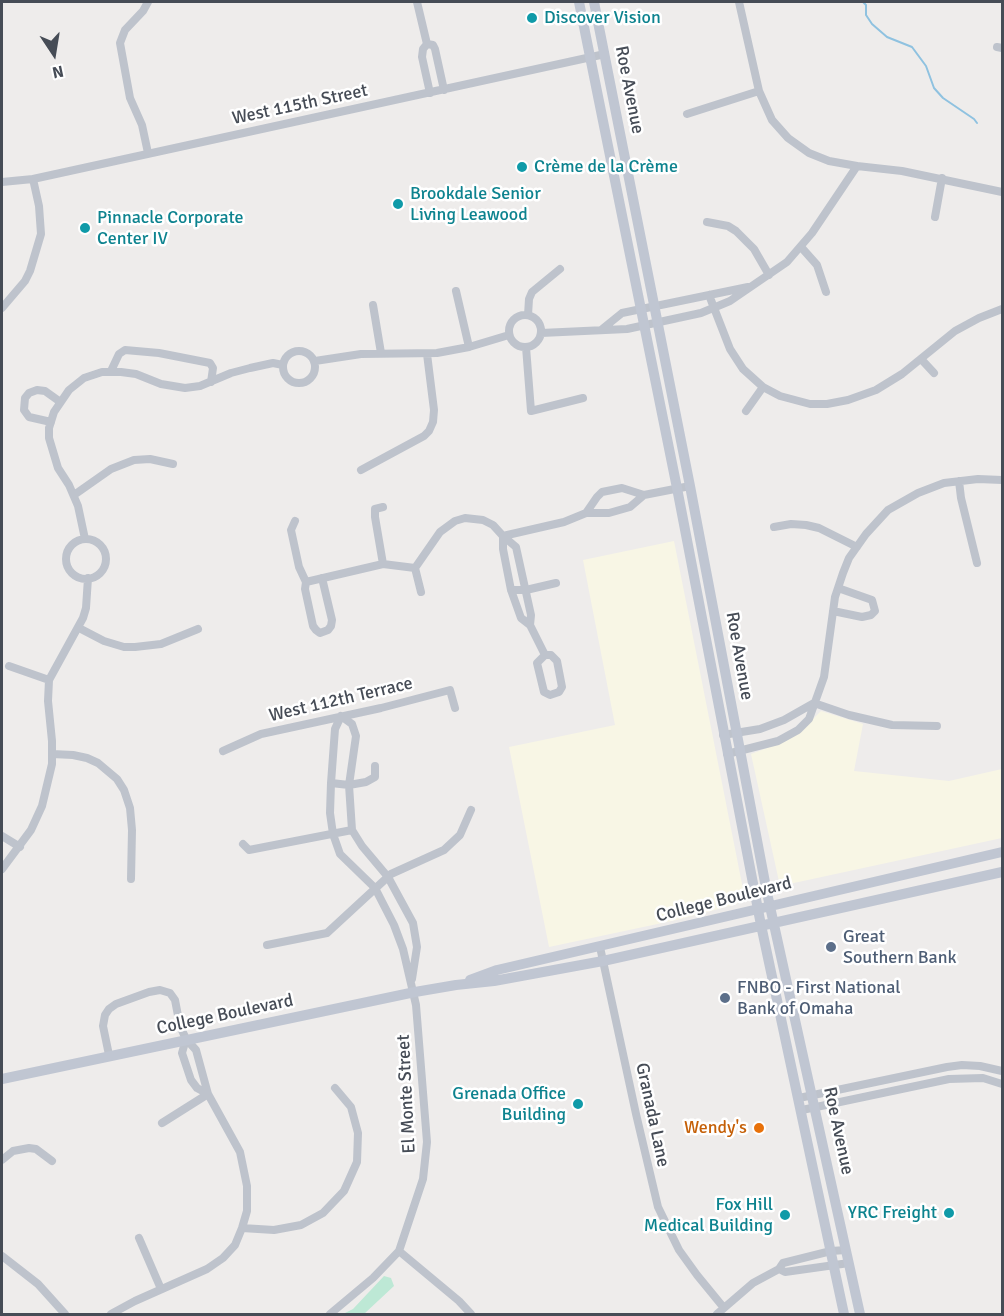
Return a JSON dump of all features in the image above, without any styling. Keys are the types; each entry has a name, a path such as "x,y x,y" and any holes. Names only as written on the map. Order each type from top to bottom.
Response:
{"main road":[{"name":"Roe Avenue","path":"579,2 642,308 761,925 844,1314"},
{"name":"Roe Avenue","path":"594,2 770,905 860,1314"},
{"name":"College Boulevard","path":"456,985 497,970 1002,852"},
{"name":"College Boulevard","path":"2,1079 415,992 494,981 603,961 1002,872"},
{"path":"776,998 782,999 786,1012 795,1017"},
{"path":"782,1021 792,1026 793,1032 800,1038"}],"street":[{"path":"147,153 141,125 130,98 120,43 125,30 143,11 148,2"},
{"path":"417,2 427,44"},
{"path":"740,2 759,91 772,120 788,138 801,148 821,158 857,166 942,178 1002,192"},
{"path":"427,44 433,45 435,49 444,90"},
{"path":"427,44 423,49 422,57 430,93"},
{"name":"West 115th Street","path":"2,182 33,178 605,54"},
{"path":"687,114 759,91"},
{"path":"541,333 611,331 645,326 701,313 730,301 787,262 820,222 857,166"},
{"path":"2,308 25,281 41,234 39,206 33,178"},
{"path":"935,217 942,178"},
{"path":"707,222 728,226 736,231 754,249 769,275"},
{"path":"801,247 817,265 826,292"},
{"path":"528,315 532,291 560,269"},
{"path":"601,330 622,313 752,287"},
{"path":"456,291 469,347"},
{"path":"709,295 724,335 738,363 763,387 780,396 810,404 848,400 876,390 895,379 970,322 1002,309"},
{"path":"373,305 381,353"},
{"path":"520,315 528,315 539,322 541,333 537,342 526,347 516,344 509,334 509,327 520,315"},
{"path":"315,361 349,355 381,353 428,354 469,347 509,334"},
{"path":"526,347 531,411 583,398"},
{"path":"299,350 309,353 316,367 312,377 297,383 287,378 283,365 289,354 299,350"},
{"path":"111,371 119,354 125,351 159,353 210,363 213,368 211,382"},
{"path":"361,470 424,436 429,431 433,422 434,410 428,354"},
{"path":"921,359 934,373"},
{"path":"85,539 74,495 58,468 49,438 54,412 59,401 69,390 84,378 95,373 111,371 136,374 161,384 177,387 200,386 231,373 273,363 283,365"},
{"path":"746,411 763,387"},
{"path":"51,422 29,417 24,410 25,398 29,393 37,390 45,391 59,401"},
{"path":"74,495 111,469 134,460 150,459 173,464"},
{"path":"727,754 777,741 798,730 809,720 824,677 833,611 843,573 866,534 888,510 918,493 944,483 978,479 1002,480"},
{"path":"959,481 977,563"},
{"path":"503,536 564,522 586,513 609,513 630,507 644,495 690,486"},
{"path":"586,513 602,492 622,488 644,495"},
{"path":"383,507 375,508 375,516 383,564"},
{"path":"421,592 415,568 440,532 455,521 465,518 483,520 494,525 516,547 531,615 530,625"},
{"path":"295,521 291,530 299,567 306,582 305,589 313,626 316,630 325,632 331,626 332,620 322,578"},
{"path":"774,527 791,524 813,526 827,531 856,548"},
{"path":"503,536 503,549 511,590 521,618 530,625 545,655"},
{"path":"91,539 101,546 106,557 105,564 98,574 88,578 73,574 66,562 68,549 72,544 91,539"},
{"path":"306,582 383,564 415,568"},
{"path":"2,869 31,830 42,806 49,782 52,754 48,701 49,680 79,628 86,608 88,578"},
{"path":"511,590 526,590 556,583"},
{"path":"833,611 862,617 871,615 875,611 872,600 838,588"},
{"path":"79,628 104,641 123,647 162,644 198,629"},
{"path":"545,655 551,655 557,661 562,687 559,692 550,695 544,692 537,663 545,655"},
{"path":"9,666 49,680"},
{"name":"West 112th Terrace","path":"223,751 261,734 450,690 455,708"},
{"path":"723,735 760,729 784,720 814,703 849,715 891,725 937,726"},
{"path":"243,844 249,850 352,830 349,785 356,736 352,724 341,716"},
{"name":"El Monte Street","path":"341,716 336,729 331,783 330,813 333,834 340,854 375,888 394,925 415,992 427,1125 427,1152 423,1179 399,1251"},
{"path":"52,754 87,758 98,763 117,779 130,808 131,879"},
{"path":"331,783 349,785 372,780 376,773 375,766"},
{"path":"267,945 327,933 388,877 444,850 460,836 471,810"},
{"name":"El Monte Street","path":"352,830 388,877 413,923 417,947 412,980"},
{"path":"2,836 20,847"},
{"name":"Granada Lane","path":"600,946 658,1207 679,1250 724,1308"},
{"path":"109,1055 103,1026 105,1015 116,1004 149,992 160,990 170,993 175,1000 180,1026 186,1039 196,1050 208,1094 235,1140 244,1167 248,1203 235,1245 214,1266 111,1314"},
{"path":"186,1039 182,1053 191,1080 197,1088 208,1094"},
{"path":"799,1098 962,1065 1002,1071"},
{"path":"900,1076 902,1089"},
{"path":"802,1110 942,1080 983,1078 1002,1084"},
{"path":"242,1228 274,1230 301,1225 324,1213 344,1191 357,1161 358,1133 351,1107 334,1088"},
{"path":"162,1123 208,1094"},
{"path":"2,1160 13,1150 29,1148 36,1149 52,1161"},
{"path":"139,1238 161,1289"},
{"path":"717,1314 753,1283 779,1269 783,1263 831,1251 846,1250"},
{"path":"330,1314 373,1278 399,1251 459,1301 471,1314"},
{"path":"3,1259 38,1284 65,1314"},
{"path":"779,1269 785,1272 849,1263"}],"shaded area":[{"path":"674,541 744,894 737,904 681,919 549,947 509,747 615,725 583,560"},
{"path":"821,711 863,724 854,771 949,781 1002,769 1002,838 780,886 751,754 786,741 802,730"}],"green space":[{"path":"384,1276 391,1278 394,1286 364,1314 343,1314 353,1309"}],"waterway":[{"path":"863,2 866,5 866,15 872,24 887,37 912,47 926,66 934,88 943,98 977,123"}],"place":[{"name":"Discover Vision","path":"532,18"},
{"name":"Crème de la Crème","path":"522,167"},
{"name":"Brookdale Senior Living Leawood","path":"398,204"},
{"name":"Pinnacle Corporate Center IV","path":"85,228"},
{"name":"Great Southern Bank","path":"831,947"},
{"name":"FNBO - First National Bank of Omaha","path":"725,998"},
{"name":"Grenada Office Building","path":"578,1104"},
{"name":"Wendy's","path":"759,1128"},
{"name":"YRC Freight","path":"949,1213"},
{"name":"Fox Hill Medical Building","path":"785,1215"}]}
